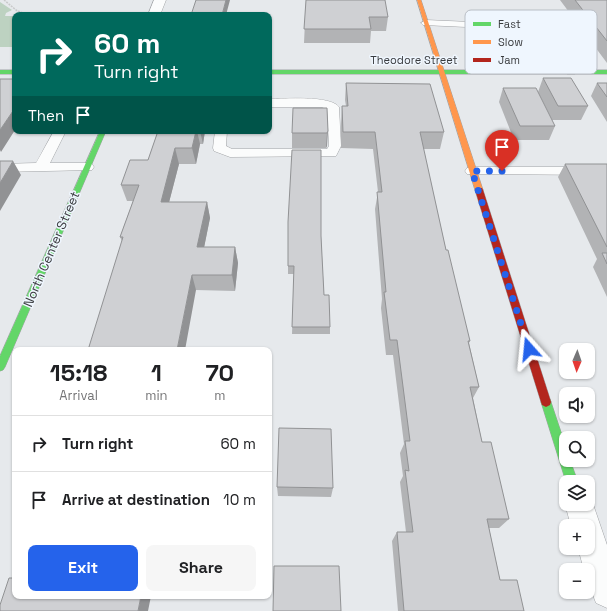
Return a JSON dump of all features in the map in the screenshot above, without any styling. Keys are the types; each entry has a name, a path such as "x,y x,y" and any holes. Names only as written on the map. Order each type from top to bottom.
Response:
{"street":[{"path":"155,12 160,0"},
{"path":"419,0 440,72 570,475"},
{"path":"0,72 12,72"},
{"name":"Theodore Street","path":"272,72 465,72"},
{"name":"North Center Street","path":"0,367 102,134"},
{"path":"595,555 607,592"}],"lane":[{"path":"426,23 465,24"},
{"path":"221,134 219,148 230,153 331,153 335,146 333,108 324,103 272,103"},
{"path":"43,167 43,162 58,134"},
{"path":"0,168 87,167"},
{"path":"472,171 607,171"}],"path":[{"path":"4,0 20,12"}],"green space":[{"path":"0,2 12,10 6,13 5,16 12,16 12,47 0,47"}],"building":[{"path":"196,0 226,0 223,12 192,12"},
{"path":"306,0 385,0 388,17 369,17 371,29 304,29"},
{"path":"575,0 607,0 607,41 597,28 597,10 583,10"},
{"path":"543,78 571,78 588,106 558,106"},
{"path":"0,79 12,79 12,112 0,130"},
{"path":"346,83 430,84 444,132 420,132 446,250 448,250 470,341 468,341 479,387 470,387 482,442 491,442 509,519 487,519 500,580 517,580 524,611 404,611 397,532 413,532 405,470 409,471 405,441 410,441 397,340 390,340 384,292 386,292 377,192 382,192 375,132 343,132 342,106 348,106"},
{"path":"597,83 607,83 607,97"},
{"path":"503,88 536,88 555,126 520,126"},
{"path":"293,108 327,108 327,133 292,133"},
{"path":"157,134 195,134 192,148 175,148 161,202 207,202 197,247 235,247 232,275 192,275 178,347 89,347 123,237 120,237 139,185 121,185 130,160 148,160"},
{"path":"292,150 321,150 321,236 324,295 329,295 330,327 292,327 294,266 288,266 288,222"},
{"path":"0,161 13,161 0,183"},
{"path":"565,164 607,164 607,247"},
{"path":"602,253 607,253 607,264"},
{"path":"279,428 331,429 333,488 277,487"},
{"path":"274,566 339,566 341,611 273,611"},
{"path":"9,578 12,578 12,599 140,599 138,611 0,611 0,605"}],"traffic: fast":[{"path":"0,72 12,72"},
{"path":"272,72 465,72"},
{"path":"597,72 607,72"},
{"path":"0,367 102,134"},
{"path":"546,402 570,475"}],"traffic: slow":[{"path":"419,0 479,190"}],"traffic: jam":[{"path":"479,190 546,402"}],"route":[{"path":"502,171 472,171 529,349"}]}
